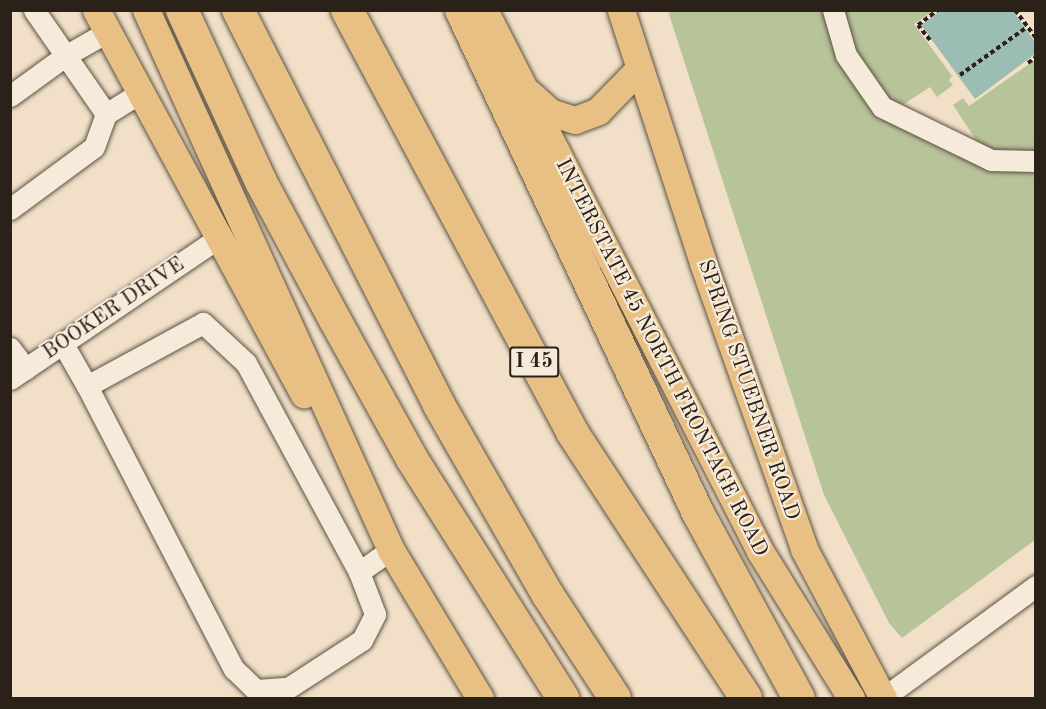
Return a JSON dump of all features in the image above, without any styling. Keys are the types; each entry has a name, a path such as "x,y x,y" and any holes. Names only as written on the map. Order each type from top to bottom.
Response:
{"highway":[{"path":"182,10 261,182 335,320 412,459 563,699"},
{"path":"238,10 439,405 548,595 615,699"},
{"name":"I 45","path":"346,10 572,432 746,699"},
{"path":"461,10 698,513 799,699"}],"main road":[{"path":"146,10 391,550"},
{"name":"INTERSTATE 45 NORTH FRONTAGE ROAD","path":"484,10 520,85 760,551 851,699"},
{"name":"SPRING STUEBNER ROAD","path":"621,10 638,70 804,549 883,699"},
{"path":"102,21 217,239 391,550 480,699"},
{"path":"520,85 550,112 575,120 598,111 638,70"}],"street":[{"path":"34,10 106,114"},
{"path":"833,10 846,55 882,107 991,160 1035,161"},
{"path":"10,96 65,56 102,21"},
{"path":"10,209 94,147 106,114 139,93"},
{"name":"BOOKER DRIVE","path":"18,374 217,239"},
{"path":"63,344 234,669 256,690 288,688 362,640 375,614 358,572 246,363 203,323 87,386"},
{"path":"10,348 18,374"},
{"path":"358,572 391,550"},
{"path":"883,699 1035,586"}],"path":[{"path":"930,40 918,25 938,10"},
{"path":"1018,11 1035,38"},
{"path":"960,75 1027,27"},
{"path":"1028,63 1035,57"}],"green space":[{"path":"668,11 826,11 879,115 1035,167 1035,540 902,638 889,623 824,495"},
{"path":"841,11 933,11 914,24 952,76 949,80 953,85 937,97 930,87 904,104 887,102 856,58"},
{"path":"1035,60 1035,157 993,154 978,143 953,105 963,98 969,106"}],"water":[{"path":"942,10 1013,11 1035,42 1035,54 975,99 921,25"}]}
